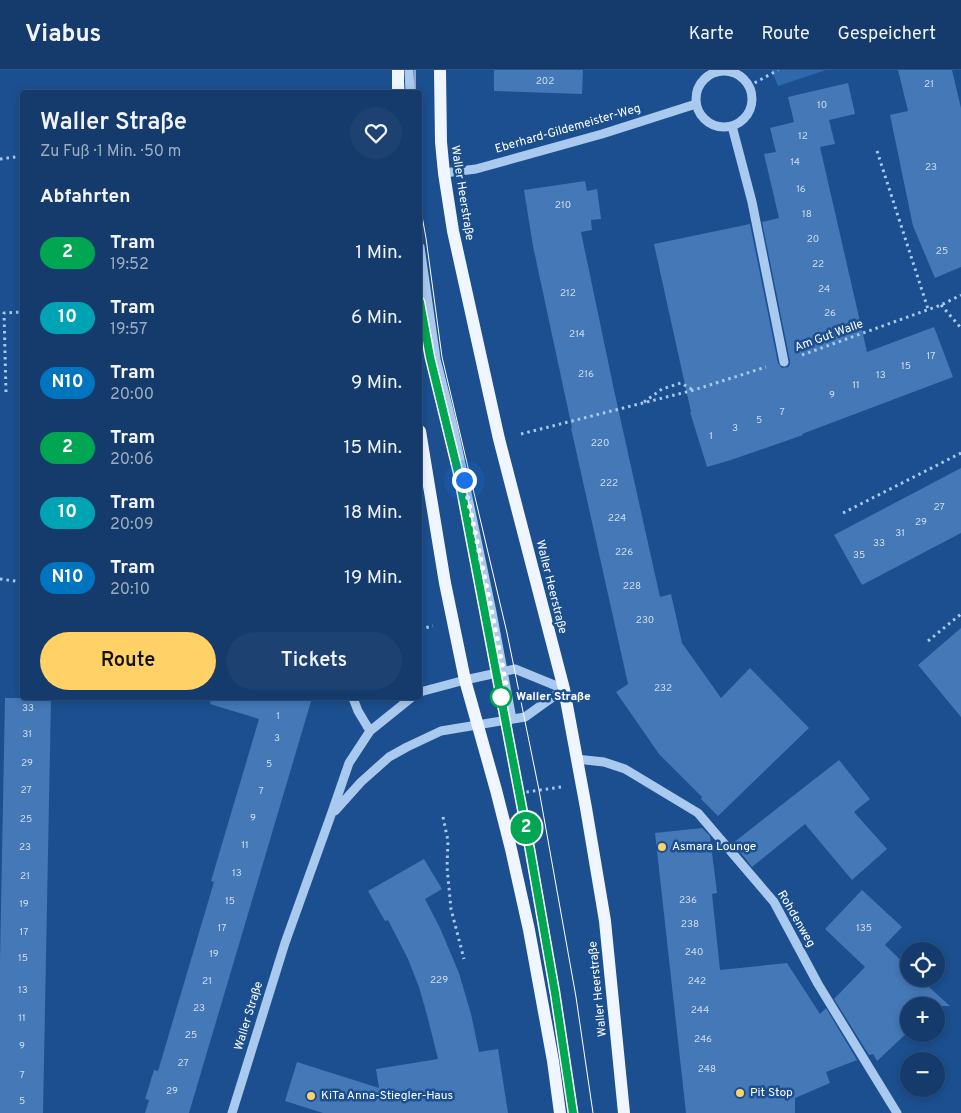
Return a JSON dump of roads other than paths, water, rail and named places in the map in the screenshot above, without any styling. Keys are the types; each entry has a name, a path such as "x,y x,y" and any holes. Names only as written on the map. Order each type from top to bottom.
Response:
{"main road":[{"path":"398,70 398,90"},
{"name":"Waller Heerstraße","path":"440,70 441,142 453,231 499,439 564,689 582,784 605,921 624,1113"},
{"path":"422,443 445,583 465,680 511,849 529,930 553,1061 560,1113"}],"street":[{"path":"409,70 410,90"},
{"path":"714,71 728,71 740,76 749,86 752,98 750,110 743,120 732,126 717,126 704,118 696,104 697,91 704,79 714,71"},
{"name":"Eberhard-Gildemeister-Weg","path":"444,174 476,169 602,134 696,104"},
{"path":"732,126 752,202 784,362"},
{"path":"422,261 436,359 453,426 512,719"},
{"path":"422,691 465,680 515,670 564,689"},
{"name":"Waller Straße","path":"332,815 361,782 389,757 407,747 441,731 525,717 564,689"},
{"path":"354,700 370,731"},
{"name":"Waller Straße","path":"232,1113 285,944 332,815 349,762 370,731 409,700"},
{"name":"Rohdenweg","path":"576,759 604,762 625,770 698,813 774,902 818,984 897,1113"}],"tram line":[{"path":"403,70 404,90"},
{"path":"415,70 415,90"},
{"path":"422,216 442,357 507,633 539,790 576,997 593,1113"},
{"path":"422,313 430,357 458,472 530,850 555,993 573,1113"},
{"name":"2","path":"422,313 430,357 458,472 530,850 555,993 573,1113"}],"place":[{"name":"Waller Straße","path":"501,697"},
{"name":"Asmara Lounge","path":"662,847"},
{"name":"Pit Stop","path":"740,1093"},
{"name":"KiTa Anna-Stiegler-Haus","path":"311,1096"}]}
